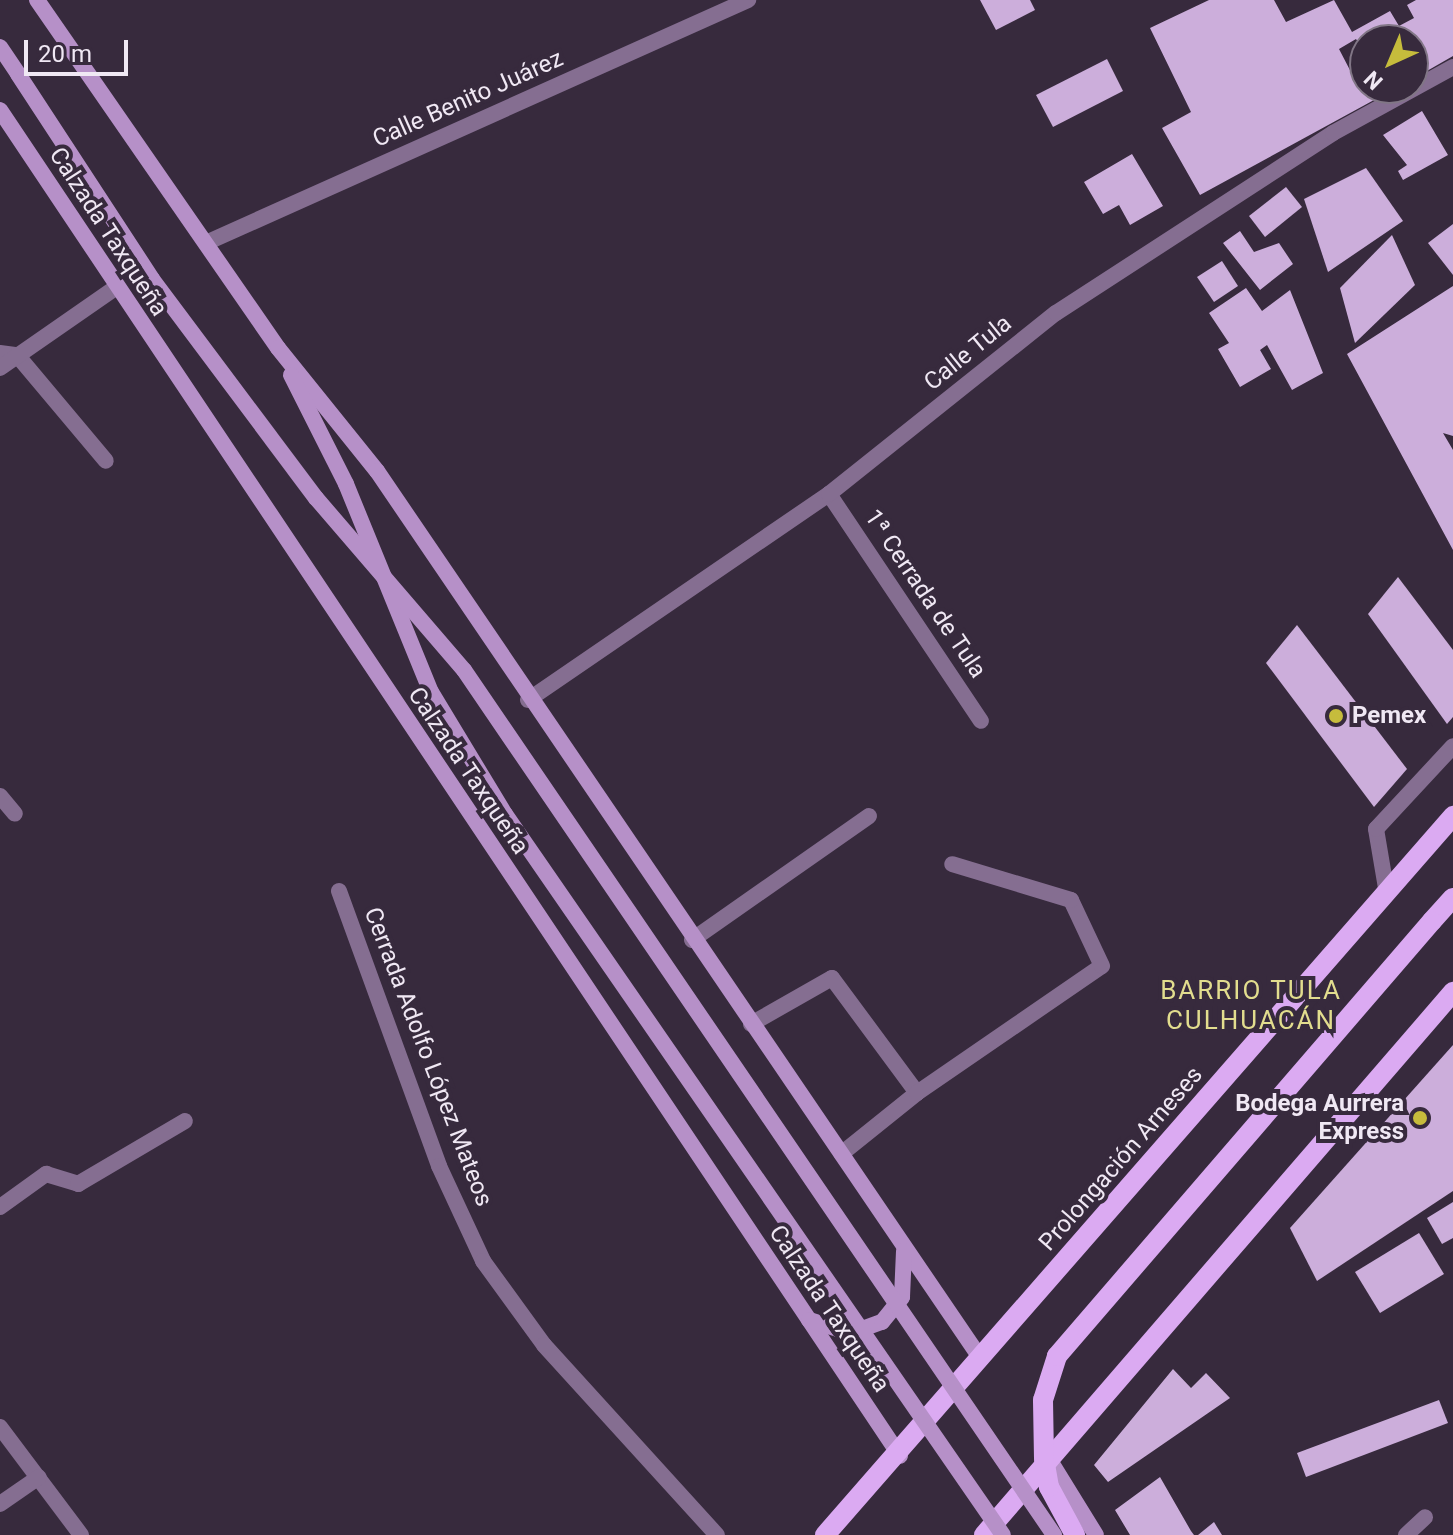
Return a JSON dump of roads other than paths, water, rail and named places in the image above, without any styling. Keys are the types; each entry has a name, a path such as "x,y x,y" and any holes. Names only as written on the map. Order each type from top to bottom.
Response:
{"main road":[{"name":"Calzada Taxqueña","path":"37,0 208,242 278,348 377,471 528,700 981,1359"},
{"name":"Calzada Taxqueña","path":"0,47 179,316 316,498 464,670 1054,1535"},
{"name":"Calzada Taxqueña","path":"0,110 115,288 900,1456"},
{"name":"Calzada Taxqueña","path":"278,348 346,484 431,692 505,814 1006,1535"},
{"name":"Prolongación Arneses","path":"825,1535 900,1456 1453,816"},
{"path":"1075,1535 1049,1487 1041,1429 1057,1356 1453,898"},
{"path":"984,1535 1453,992"},
{"path":"804,1317 851,1333 882,1322 907,1282 897,1236"},
{"path":"1049,1459 1096,1535"},
{"name":"Calzada Taxqueña","path":"995,1535 1006,1535"}],"street":[{"name":"Calle Benito Juárez","path":"208,242 748,0"},
{"name":"Calle Tula","path":"528,700 829,494 1056,313 1333,133 1453,67"},
{"path":"0,368 8,354 115,288"},
{"path":"8,354 106,461"},
{"name":"1ª Cerrada de Tula","path":"829,494 981,721"},
{"path":"1387,894 1376,829 1453,746"},
{"path":"0,796 15,814"},
{"path":"692,940 869,816"},
{"path":"841,1154 917,1093 1102,966 1071,900 952,864"},
{"name":"Cerrada Adolfo López Mateos","path":"339,891 439,1166 483,1261 544,1345 717,1535"},
{"path":"751,1024 832,978 917,1093"},
{"path":"0,1207 46,1174 78,1184 185,1121"},
{"path":"0,1427 81,1535"},
{"path":"0,1504 39,1477"},
{"path":"1406,1535 1425,1517"}],"place":[{"name":"Pemex","path":"1336,716"},
{"name":"Bodega Aurrera Express","path":"1420,1118"}],"district":[{"name":"BARRIO TULA CULHUACÁN","path":"1251,1006"}]}
